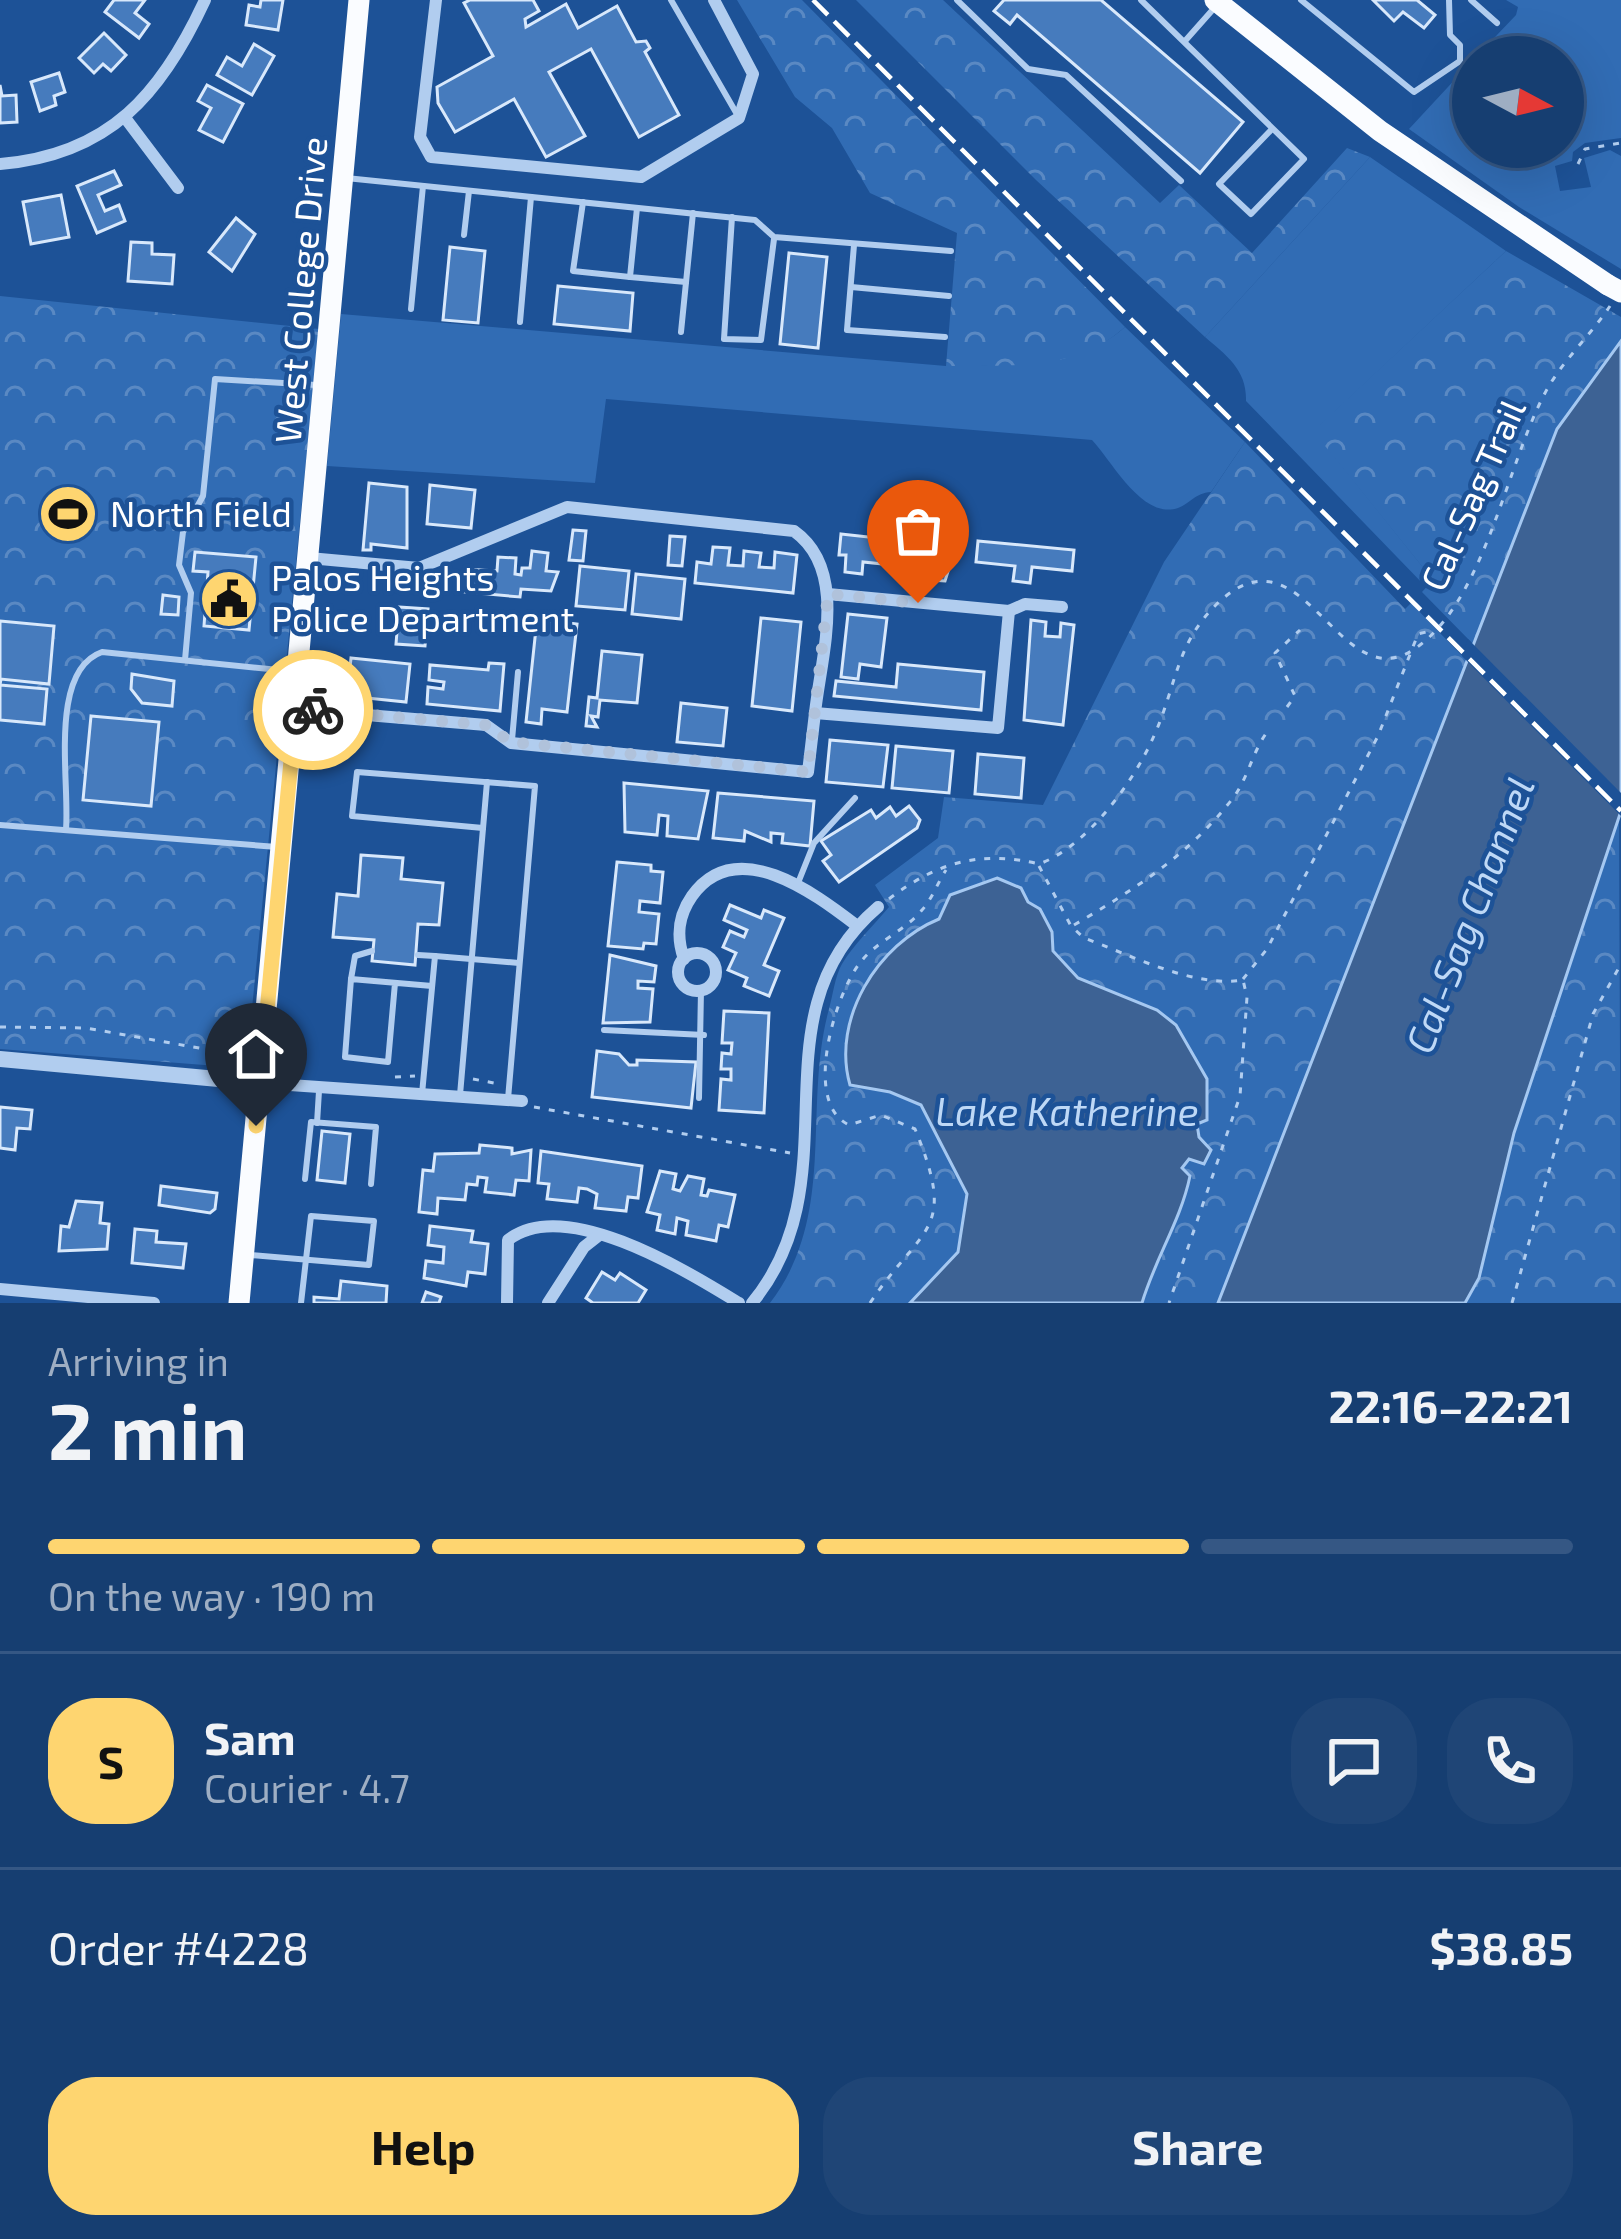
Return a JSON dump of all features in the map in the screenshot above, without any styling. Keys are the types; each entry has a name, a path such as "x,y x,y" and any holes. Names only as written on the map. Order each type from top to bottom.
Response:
{"main road":[{"name":"West College Drive","path":"239,1303 359,0"},
{"path":"1218,1 1380,131 1617,289"}],"street":[{"path":"0,164 57,151 126,119 175,64 205,0"},
{"path":"436,0 420,137 431,158 641,177 739,118 753,74 714,0"},
{"path":"126,119 178,188"},
{"path":"296,709 486,725 511,742 808,772 828,594 818,555 794,531 567,507 419,568 309,558"},
{"path":"828,594 1009,611 1025,604 1062,607"},
{"path":"815,713 998,728 1009,611"},
{"path":"684,958 695,953 712,960 715,978 701,990 681,981 680,921 709,878 752,871 798,883 856,926"},
{"path":"752,1303 774,1276 791,1233 807,1154 806,1072 814,1005 835,954 878,907"},
{"path":"0,1059 261,1083 320,1081 422,1094 516,1097"},
{"path":"507,1303 508,1240 521,1229 598,1235 660,1255 739,1303"},
{"path":"548,1303 584,1247 598,1235"},
{"path":"0,1288 154,1303"}],"lane":[{"path":"671,0 739,118"},
{"path":"957,0 1028,69 1066,75 1181,181"},
{"path":"1141,0 1304,159 1251,214 1219,184 1272,129"},
{"path":"1300,0 1414,92 1460,61 1460,45 1450,35 1449,0"},
{"path":"1471,0 1497,23"},
{"path":"1184,42 1218,1"},
{"path":"344,178 732,217 755,220 774,237 951,251"},
{"path":"410,309 423,186"},
{"path":"464,236 469,191"},
{"path":"520,322 531,197"},
{"path":"583,202 573,271 686,282"},
{"path":"630,277 637,208"},
{"path":"681,332 693,213"},
{"path":"732,217 724,339 761,340 774,237"},
{"path":"854,244 847,330 944,337"},
{"path":"850,287 949,296"},
{"path":"185,660 191,593 179,565 183,532 203,496 214,379 325,385"},
{"path":"66,829 70,688 81,663 102,652 299,672"},
{"path":"511,742 518,672"},
{"path":"483,828 352,816 357,772 535,786 519,963 516,1097"},
{"path":"460,1096 488,782"},
{"path":"798,883 814,843 855,798"},
{"path":"0,825 283,848"},
{"path":"371,951 355,956 345,1057 388,1062 395,983"},
{"path":"418,955 519,963"},
{"path":"422,1094 435,956"},
{"path":"351,979 432,986"},
{"path":"699,1098 704,1035 701,990"},
{"path":"604,1030 704,1035"},
{"path":"316,1123 320,1081"},
{"path":"305,1179 311,1122 376,1127 371,1184"},
{"path":"244,1254 305,1259 369,1265 374,1221 311,1216 305,1259 301,1303"}],"path":[{"path":"1584,150 1621,143"},
{"name":"Cal-Sag Trail","path":"1412,650 1418,634 1435,630 1471,574 1544,394 1617,289"},
{"path":"878,907 964,859 1000,855 1039,864 1078,839 1138,766 1154,738 1189,632 1238,587 1259,580 1294,590 1348,641 1372,656 1396,657 1412,650"},
{"path":"1287,707 1294,696 1277,666 1276,652 1300,630"},
{"path":"1039,864 1071,926 1084,938 1163,966 1227,982 1243,980 1267,950 1378,736 1412,650"},
{"path":"1071,926 1162,872 1234,797 1267,732"},
{"path":"870,1303 931,1226 937,1206 934,1177 915,1129 881,1115 849,1125 838,1120 827,1106 824,1070 847,982 862,960 921,912 947,868"},
{"path":"1512,1303 1593,1014 1621,964"},
{"path":"1169,1303 1240,1096 1247,997 1243,980"},
{"path":"0,1027 86,1028 237,1058"},
{"path":"285,1063 320,1081"},
{"path":"386,1077 424,1076"},
{"path":"461,1077 516,1097 807,1154"}],"green space":[{"path":"737,0 802,0 1125,327 1106,342 1063,359 946,366 957,233 870,193 832,128 795,97"},
{"path":"856,0 943,0 1160,203 1179,185 1252,253 1347,148 1370,157 1205,337 1036,180"},
{"path":"1506,0 1621,0 1621,138 1584,144 1584,36 1496,36 1518,7"},
{"path":"1452,83 1452,159 1409,129"},
{"path":"1610,150 1621,156 1621,269 1464,168 1555,168 1560,191 1591,187 1584,158"},
{"path":"1370,157 1506,251 1314,431 1434,581 1427,588 1246,401 1239,372 1205,337"},
{"path":"1506,251 1621,317 1621,341 1557,429 1473,644 1422,592 1433,580 1313,431"},
{"path":"0,296 319,329 248,1049 230,1067 0,1049"},
{"path":"341,314 946,366 1064,357 1107,340 1125,327 1245,442 1211,492 1165,509 1140,497 1092,440 606,399 595,483 327,466"},
{"path":"1245,442 1405,609 1411,603 1467,661 1218,1303 770,1303 791,1269 804,1233 815,1160 822,1046 836,980 847,957 889,907 875,885 938,838 944,797 1043,805 1164,562"},
{"path":"1619,814 1621,1303 1465,1303 1479,1278 1514,1133"}],"water":[{"name":"Cal-Sag Channel","path":"1621,341 1621,811 1514,1133 1479,1278 1465,1303 1218,1303 1557,429"},
{"name":"Lake Katherine","path":"997,878 1021,888 1028,902 1040,909 1052,932 1053,951 1078,978 1157,1010 1176,1025 1207,1079 1207,1120 1197,1124 1199,1137 1211,1150 1204,1164 1189,1159 1182,1168 1190,1176 1186,1192 1142,1303 910,1303 958,1252 967,1194 921,1105 890,1092 850,1085 847,1035 864,987 897,946 939,919 950,895"}],"pier":[{"path":"1468,639 1621,793 1621,816 1462,656"}],"building":[{"path":"114,0 145,0 135,13 149,24 139,38 105,12"},
{"path":"261,0 283,0 278,30 246,25 249,5 260,7"},
{"path":"533,0 539,11 525,19 526,27 566,4 578,28 617,6 636,42 646,41 650,48 645,52 679,115 639,137 591,49 549,72 585,136 546,157 514,99 455,132 438,103 437,87 493,56 464,3"},
{"path":"1004,0 1101,0 1243,122 1200,173 1017,15 1010,24 994,11"},
{"path":"1373,0 1417,0 1435,15 1424,28 1403,12 1394,21"},
{"path":"104,33 126,55 111,71 103,64 94,73 79,58"},
{"path":"254,44 274,56 252,95 217,75 227,57 242,66"},
{"path":"59,73 65,92 54,96 56,105 40,111 31,82"},
{"path":"0,85 2,96 16,95 17,122 0,123"},
{"path":"207,85 243,104 223,142 199,130 211,108 198,101"},
{"path":"114,171 121,185 98,195 105,211 119,205 125,221 97,233 77,186"},
{"path":"61,195 69,237 31,244 23,202"},
{"path":"236,218 255,234 232,271 209,252"},
{"path":"131,242 152,243 152,254 174,255 172,284 128,281"},
{"path":"450,247 485,251 478,323 443,320"},
{"path":"789,253 827,257 818,348 780,344"},
{"path":"558,286 633,293 630,331 554,324"},
{"path":"369,483 407,487 407,548 371,544 371,550 363,550"},
{"path":"430,485 475,490 471,528 427,524"},
{"path":"573,530 586,531 583,561 569,560"},
{"path":"841,534 896,540 893,565 863,562 862,574 845,572 846,555 839,555"},
{"path":"670,536 685,537 682,566 668,565"},
{"path":"911,540 956,546 945,581 913,579 915,562 902,560"},
{"path":"978,541 1074,550 1072,571 1032,567 1030,583 1013,581 1015,566 976,562"},
{"path":"713,547 730,548 728,565 743,566 744,551 761,553 759,567 774,568 775,552 797,555 793,593 695,583 697,562 711,564"},
{"path":"532,551 548,553 546,571 558,572 551,591 521,589 520,597 464,592 466,569 497,571 498,557 516,558 515,574 521,575 522,568 530,568"},
{"name":"Palos Heights Police Department","path":"195,552 256,557 249,630 204,626 208,572 193,571"},
{"path":"580,566 629,571 625,610 576,606"},
{"path":"636,574 685,579 681,619 632,614"},
{"path":"163,595 179,597 178,615 161,614"},
{"path":"399,607 428,609 425,646 396,644"},
{"path":"848,614 887,618 881,667 860,664 858,679 841,677"},
{"path":"761,618 801,622 792,711 752,706"},
{"path":"537,619 577,624 567,712 542,709 541,724 526,722"},
{"path":"1031,620 1046,622 1045,636 1060,637 1061,623 1074,625 1063,725 1024,720"},
{"path":"0,621 54,626 49,684 1,679 0,685"},
{"path":"602,651 642,655 637,703 600,700 598,717 591,716 597,727 586,726 589,697 597,698"},
{"path":"351,658 410,664 406,702 347,696"},
{"path":"489,663 504,664 500,711 427,704 428,687 443,689 444,682 429,680 430,665 488,670"},
{"path":"898,664 984,672 981,710 834,696 836,681 896,687"},
{"path":"132,674 174,681 172,706 142,703 131,689"},
{"path":"0,685 47,689 44,724 0,720"},
{"path":"681,703 727,708 723,746 677,742"},
{"path":"91,716 159,722 151,806 83,800"},
{"path":"830,740 888,745 883,787 826,782"},
{"path":"896,746 953,751 949,793 892,788"},
{"path":"978,754 1024,758 1021,798 975,794"},
{"path":"624,783 708,791 698,839 667,836 668,816 659,815 657,835 625,832"},
{"path":"718,793 814,801 810,846 782,843 783,834 771,833 771,842 745,831 744,841 713,838"},
{"path":"909,806 920,820 917,828 839,882 823,861 831,855 821,841 871,810 876,818 890,807 896,816"},
{"path":"361,855 403,858 401,879 443,883 439,925 418,924 415,965 372,961 374,940 333,937 337,894 358,896"},
{"path":"617,862 651,865 651,871 663,872 660,903 640,901 639,912 659,914 656,944 644,943 643,949 608,946"},
{"path":"730,905 761,918 764,910 784,918 764,965 779,971 769,996 744,986 747,978 728,970 736,953 723,947 730,931 744,937 747,930 724,920"},
{"path":"610,955 656,966 654,982 638,981 638,988 653,989 650,1022 603,1023"},
{"path":"724,1011 769,1013 764,1113 719,1110 721,1079 731,1080 731,1069 721,1069 722,1053 731,1054 732,1043 722,1043"},
{"path":"597,1051 619,1054 629,1065 637,1065 637,1060 696,1062 691,1108 592,1097"},
{"path":"0,1107 32,1110 30,1129 17,1128 15,1150 0,1148"},
{"path":"322,1131 350,1134 345,1183 317,1180"},
{"path":"480,1145 512,1148 512,1154 531,1150 529,1181 516,1180 514,1195 485,1192 487,1178 478,1177 477,1185 467,1184 465,1200 438,1198 437,1214 419,1212 423,1170 433,1171 435,1154 479,1153"},
{"path":"541,1151 642,1166 638,1198 628,1197 626,1211 595,1208 597,1194 587,1189 579,1188 577,1202 547,1199 549,1184 538,1183"},
{"path":"660,1171 676,1174 673,1189 680,1191 688,1176 704,1179 701,1195 707,1196 709,1190 735,1195 728,1227 719,1225 716,1241 686,1235 688,1221 677,1218 675,1234 657,1230 660,1215 647,1212"},
{"path":"161,1186 217,1193 215,1209 210,1213 159,1205"},
{"path":"76,1201 102,1203 100,1223 109,1224 107,1249 59,1251 61,1226 69,1227"},
{"path":"430,1226 473,1231 471,1242 488,1244 485,1274 468,1272 466,1286 424,1278 426,1261 443,1263 444,1247 428,1245"},
{"path":"135,1229 157,1231 156,1242 186,1244 183,1268 132,1263"},
{"path":"602,1272 615,1280 620,1273 646,1290 638,1303 593,1303 586,1298"},
{"path":"341,1281 387,1286 386,1303 314,1303 314,1297 339,1299"},
{"path":"426,1292 441,1297 439,1303 422,1303"}],"railway":[{"path":"813,0 1621,811"}],"way so far":[{"path":"313,710 486,725 511,742 808,772 828,594 918,603"}],"place":[{"name":"North Field","path":"68,514"},
{"name":"Palos Heights Police Department","path":"229,599"}],"route":[{"path":"256,1126 296,709 313,710"}]}
